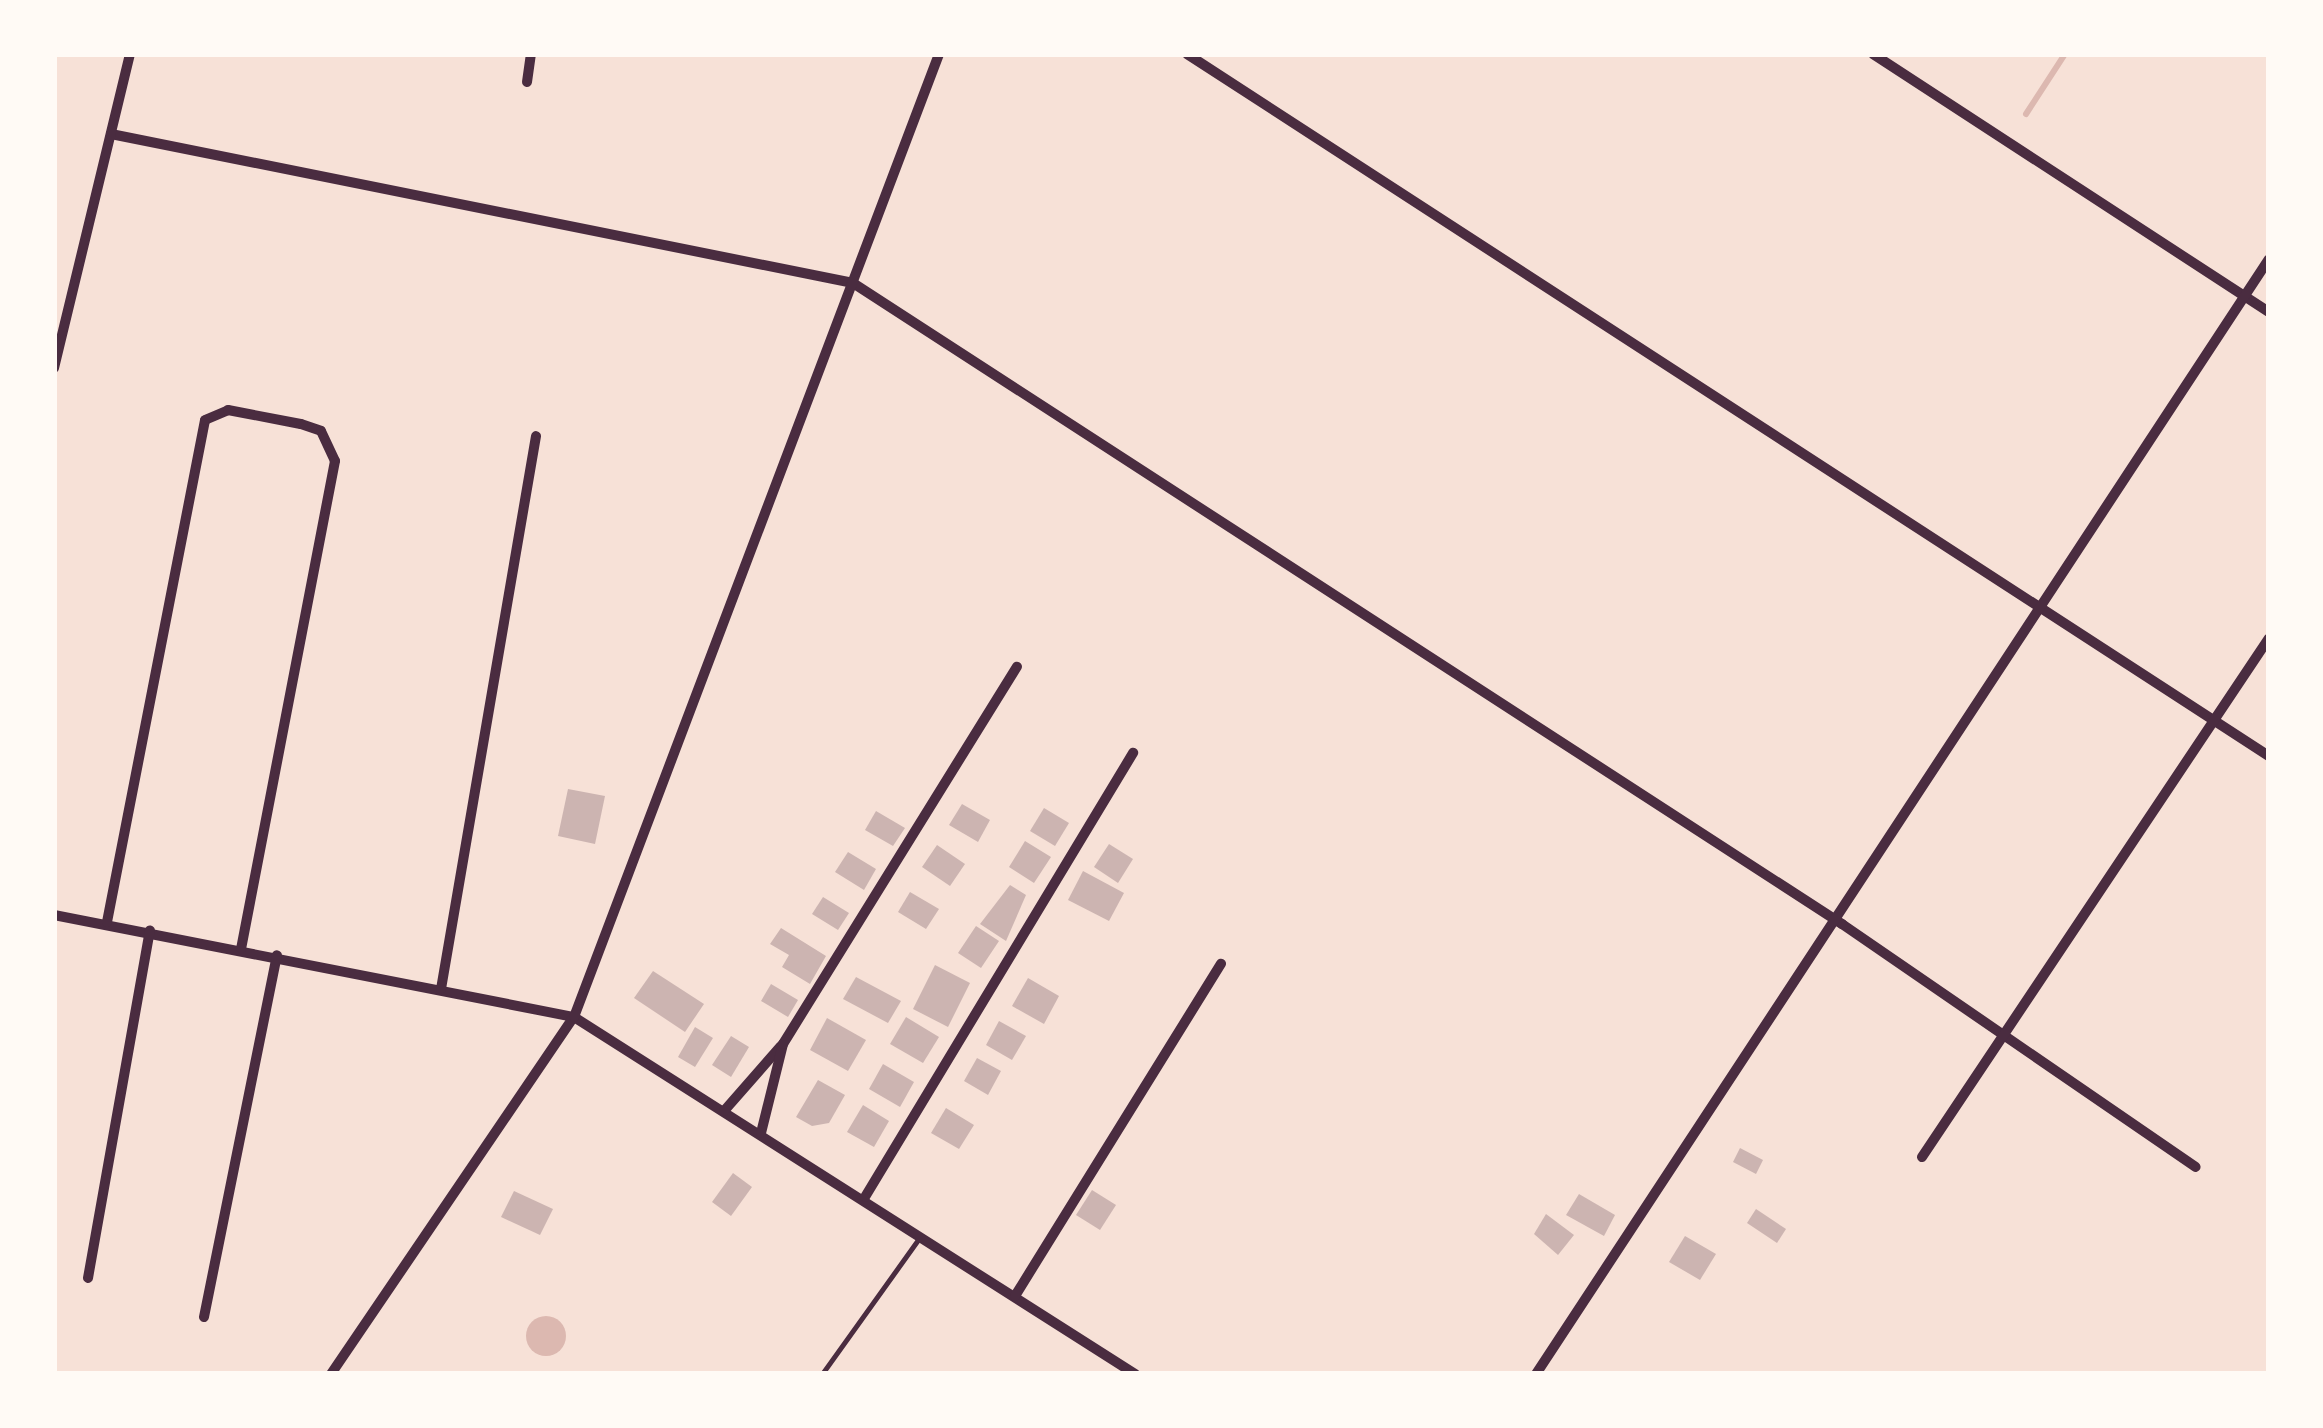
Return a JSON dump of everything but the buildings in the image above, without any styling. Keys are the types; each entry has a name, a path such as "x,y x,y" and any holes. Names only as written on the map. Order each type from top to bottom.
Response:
{"street":[{"path":"54,368 130,54"},
{"path":"527,82 531,54"},
{"path":"331,1374 574,1017 939,54"},
{"path":"1187,54 2269,756"},
{"path":"1873,54 2269,312"},
{"path":"111,134 853,283 1842,924 2195,1167"},
{"path":"1536,1374 1842,924 2269,259"},
{"path":"107,922 205,420 228,410 302,424 321,431 335,460 242,948"},
{"path":"441,989 536,436"},
{"path":"1922,1157 2007,1038 2269,638"},
{"path":"724,1112 783,1044 1017,667"},
{"path":"865,1197 1133,753"},
{"path":"54,915 242,948 574,1017 865,1197 1136,1374"},
{"path":"88,1278 150,931"},
{"path":"204,1317 277,955"},
{"path":"1015,1296 1220,964"},
{"path":"761,1133 783,1044"}],"lane":[{"path":"822,1374 922,1235"}],"shaded area":[{"path":"546,1316 560,1322 566,1336 560,1350 546,1356 532,1350 526,1336 532,1322"}],"waterway":[{"path":"2026,114 2065,54"}]}
